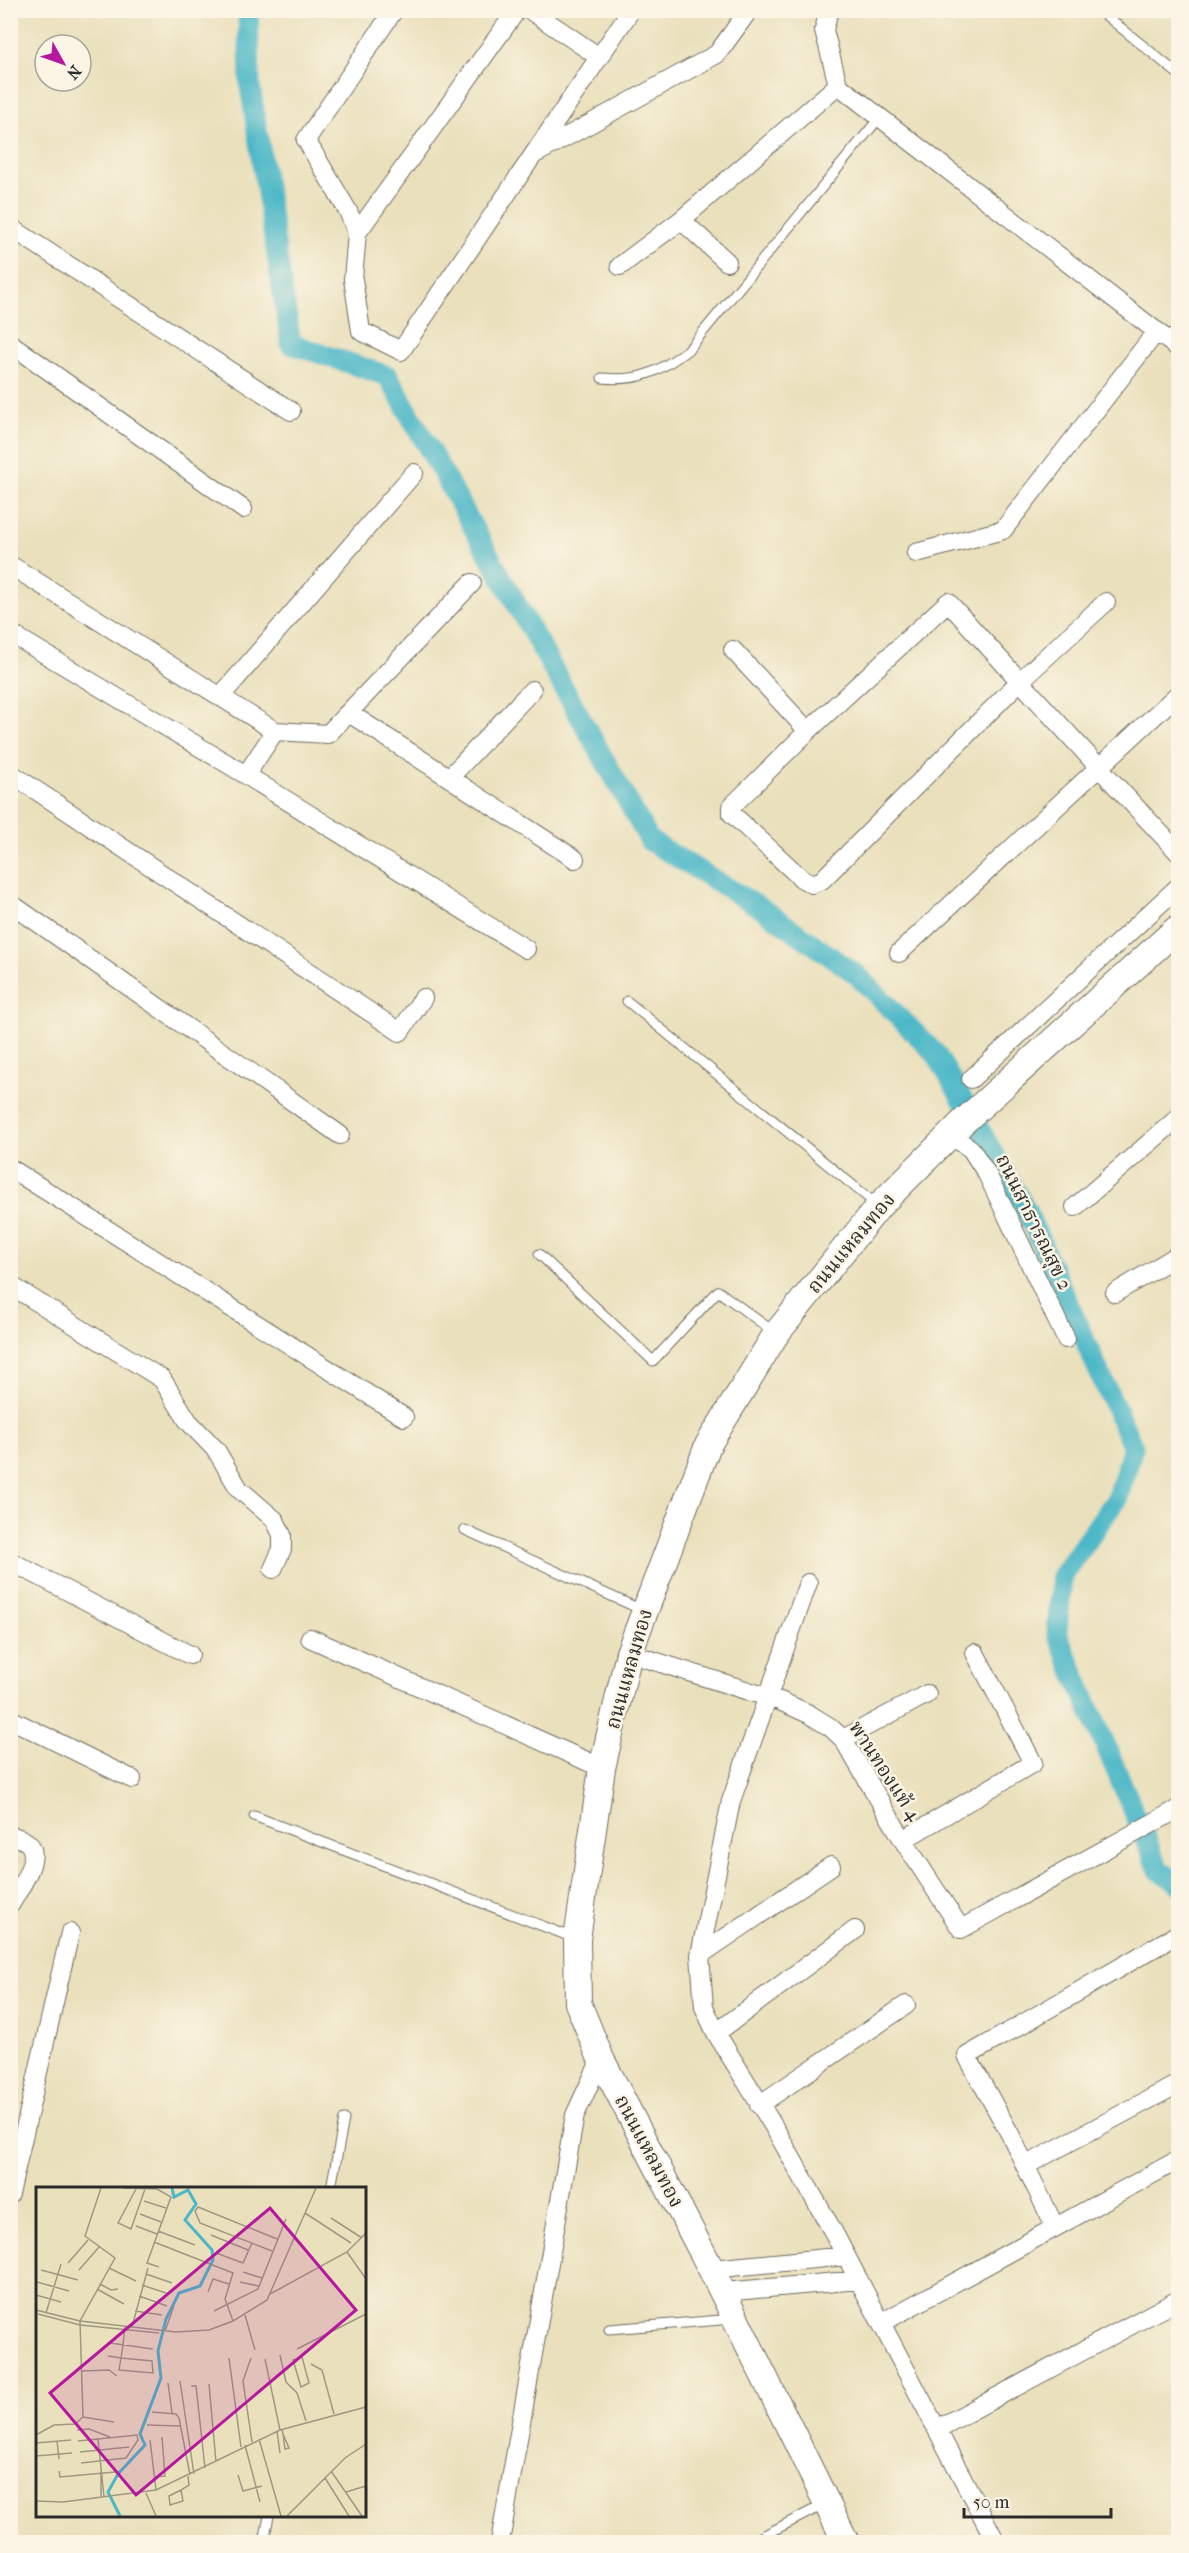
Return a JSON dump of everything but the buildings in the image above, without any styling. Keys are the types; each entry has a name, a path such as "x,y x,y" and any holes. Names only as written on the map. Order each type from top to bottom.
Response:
{"main road":[{"name":"ถนนแหลมทอง","path":"846,2542 723,2292 601,2059 578,2003 576,1939 602,1768 629,1653 708,1445 776,1334 879,1206 956,1129 1177,934"}],"street":[{"path":"393,10 306,140 348,211 357,233 353,279 361,331 401,351 631,10"},
{"path":"357,233 517,10"},
{"path":"530,10 599,57"},
{"path":"533,155 717,54 749,10"},
{"path":"829,10 824,30 838,85 1179,348"},
{"path":"620,266 681,220 838,85"},
{"path":"681,220 727,262"},
{"path":"12,232 291,411"},
{"path":"916,553 1003,530 1157,331"},
{"path":"10,343 243,509"},
{"path":"220,697 414,473"},
{"path":"10,565 275,731 328,734 472,583"},
{"path":"1106,602 1020,681 822,880 812,884 801,878 732,814 732,806 808,731 948,602 1020,681 1098,767 1179,852"},
{"path":"10,633 246,775 526,950"},
{"path":"733,650 808,731"},
{"path":"449,778 532,690"},
{"path":"899,953 1179,694"},
{"path":"349,713 575,859"},
{"path":"246,775 275,731"},
{"path":"10,773 400,1032 423,998"},
{"path":"971,1079 1179,887"},
{"path":"10,903 340,1135"},
{"path":"1075,1207 1179,1118"},
{"name":"ถนนสาธารณสุข 2","path":"956,1129 987,1174 1066,1339"},
{"path":"10,1168 404,1417"},
{"path":"1115,1293 1179,1255"},
{"path":"10,1285 162,1379 188,1421 216,1450 239,1489 275,1520 282,1535 282,1549 273,1569"},
{"path":"10,1561 190,1655"},
{"path":"808,1583 731,1801 700,1955 704,2007 716,2033 779,2137 846,2256 996,2542"},
{"path":"310,1638 602,1768"},
{"name":"พานทองแท้ 4","path":"629,1653 767,1697 809,1714 830,1727 843,1739 903,1840 961,1929 1178,1811"},
{"path":"903,1840 1034,1762 975,1653"},
{"path":"843,1739 927,1694"},
{"path":"10,1719 132,1779"},
{"path":"10,1835 27,1842 33,1849 34,1859 10,1905"},
{"path":"700,1955 831,1866"},
{"path":"716,2033 855,1930"},
{"path":"10,2194 70,1933"},
{"path":"1055,2227 967,2056 1179,1934"},
{"path":"759,2105 906,2005"},
{"path":"500,2542 575,2115 601,2059"},
{"path":"1025,2166 1179,2084"},
{"path":"881,2323 1179,2160"},
{"path":"711,2269 846,2256"},
{"path":"723,2292 859,2280"},
{"path":"937,2429 1179,2300"}],"lane":[{"path":"1099,10 1179,74"},
{"path":"602,378 625,380 652,373 670,364 688,350 880,117"},
{"path":"627,1001 879,1206"},
{"path":"539,1254 653,1361 718,1291 776,1334"},
{"path":"465,1530 644,1611"},
{"path":"254,1816 576,1939"},
{"path":"331,2187 345,2119"},
{"path":"609,2329 736,2318"},
{"path":"757,2539 827,2503"},
{"path":"264,2542 269,2517"}],"waterway":[{"path":"248,10 250,86 291,344 388,376 650,841 764,910 856,974 936,1054 1026,1210 1133,1447 1118,1497 1062,1575 1057,1633 1159,1870 1178,1883"}]}
